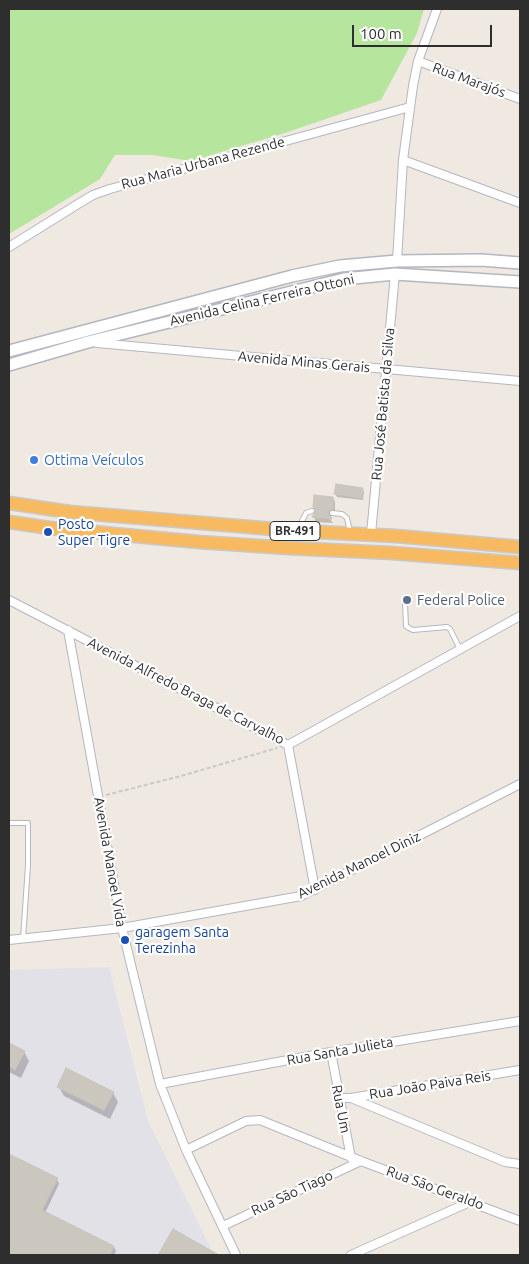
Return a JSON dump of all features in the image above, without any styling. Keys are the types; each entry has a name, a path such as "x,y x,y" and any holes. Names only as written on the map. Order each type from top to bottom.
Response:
{"highway":[{"name":"BR-491","path":"9,503 70,512 520,547"},
{"name":"BR-491","path":"9,522 50,528 199,542 392,553 520,563"}],"main road":[{"name":"Avenida Celina Ferreira Ottoni","path":"9,351 292,276 340,266 397,261 481,260 520,263"},
{"name":"Avenida Celina Ferreira Ottoni","path":"9,365 88,342 344,279 395,274 520,282"}],"street":[{"path":"397,261 403,160 410,107 418,62 437,9"},
{"name":"Rua Marajós","path":"418,62 520,99"},
{"name":"Rua Maria Urbana Rezende","path":"9,247 93,195 110,189 410,107"},
{"path":"403,160 520,203"},
{"name":"Rua José Batista da Silva","path":"371,534 395,274"},
{"name":"Avenida Minas Gerais","path":"88,342 520,382"},
{"name":"Avenida Alfredo Braga de Carvalho","path":"9,600 288,745 520,616"},
{"name":"Avenida Manoel Vida","path":"68,630 122,928 160,1084 186,1150 236,1255"},
{"path":"288,745 315,890"},
{"name":"Avenida Manoel Diniz","path":"9,940 122,928 287,899 315,890 520,784"},
{"name":"Rua Santa Julieta","path":"160,1084 331,1052 520,1021"},
{"name":"Rua Um","path":"331,1052 352,1165"},
{"name":"Rua João Paiva Reis","path":"339,1098 351,1098 520,1070"},
{"path":"351,1098 505,1162 520,1164"},
{"name":"Rua São Geraldo","path":"186,1150 246,1121 268,1122 361,1161 520,1220"},
{"name":"Rua São Tiago","path":"223,1226 361,1161"},
{"path":"351,1255 472,1201"}],"lane":[{"path":"298,531 306,513 312,511"},
{"path":"332,513 342,514 346,518 351,534"},
{"path":"405,604 406,626 409,628 447,627 450,629 460,649"},
{"path":"9,823 28,823 28,865 23,939"}],"path":[{"path":"99,796 181,776 288,745"}],"shaded area":[{"path":"109,967 148,1121 214,1255 9,1255 9,970"}],"green space":[{"path":"9,9 424,9 417,33 381,100 285,133 191,161 152,155 115,155 100,179 9,234"}],"building":[{"path":"336,484 363,488 362,498 334,494"},
{"path":"314,495 333,497 333,509 329,510 328,513 332,519 312,517 316,511 313,507"},
{"path":"9,1043 25,1051 15,1070 9,1066"},
{"path":"66,1068 114,1092 104,1110 57,1087"},
{"path":"9,1154 58,1178 42,1210 114,1246 110,1255 9,1255"},
{"path":"173,1229 219,1255 158,1255"}],"place":[{"name":"Ottima Veículos","path":"34,460"},
{"name":"Posto Super Tigre","path":"48,532"},
{"name":"Federal Police","path":"407,600"},
{"name":"garagem Santa Terezinha","path":"125,940"}]}
